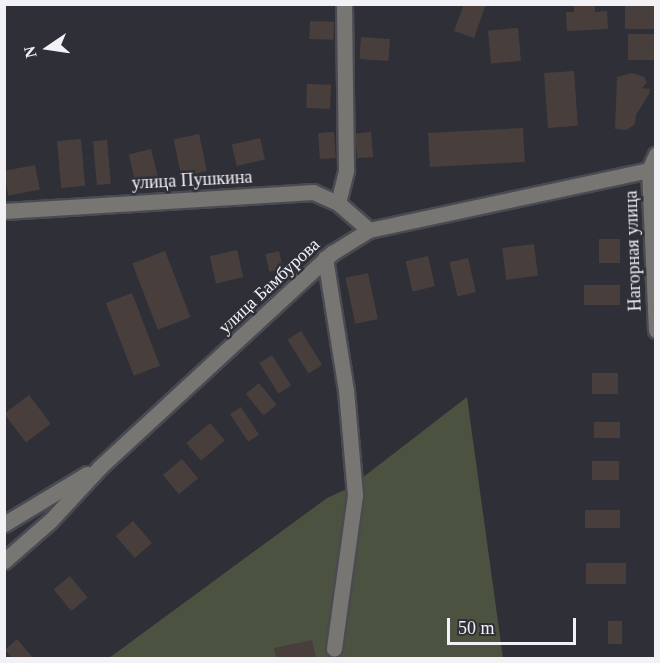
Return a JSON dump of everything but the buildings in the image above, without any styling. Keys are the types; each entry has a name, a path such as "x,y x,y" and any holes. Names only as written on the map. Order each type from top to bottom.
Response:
{"street":[{"path":"338,203 346,170 344,4"},
{"path":"652,170 656,154"},
{"name":"улица Бамбурова","path":"4,561 51,520 100,467 325,258 369,230 652,170"},
{"name":"Нагорная улица","path":"652,170 656,330"},
{"name":"улица Пушкина","path":"4,211 313,192 338,203 369,230"},
{"path":"325,258 346,390 355,495 334,649"},
{"path":"4,524 100,467"}],"green space":[{"path":"467,397 503,658 109,658 327,498 349,488"}]}
